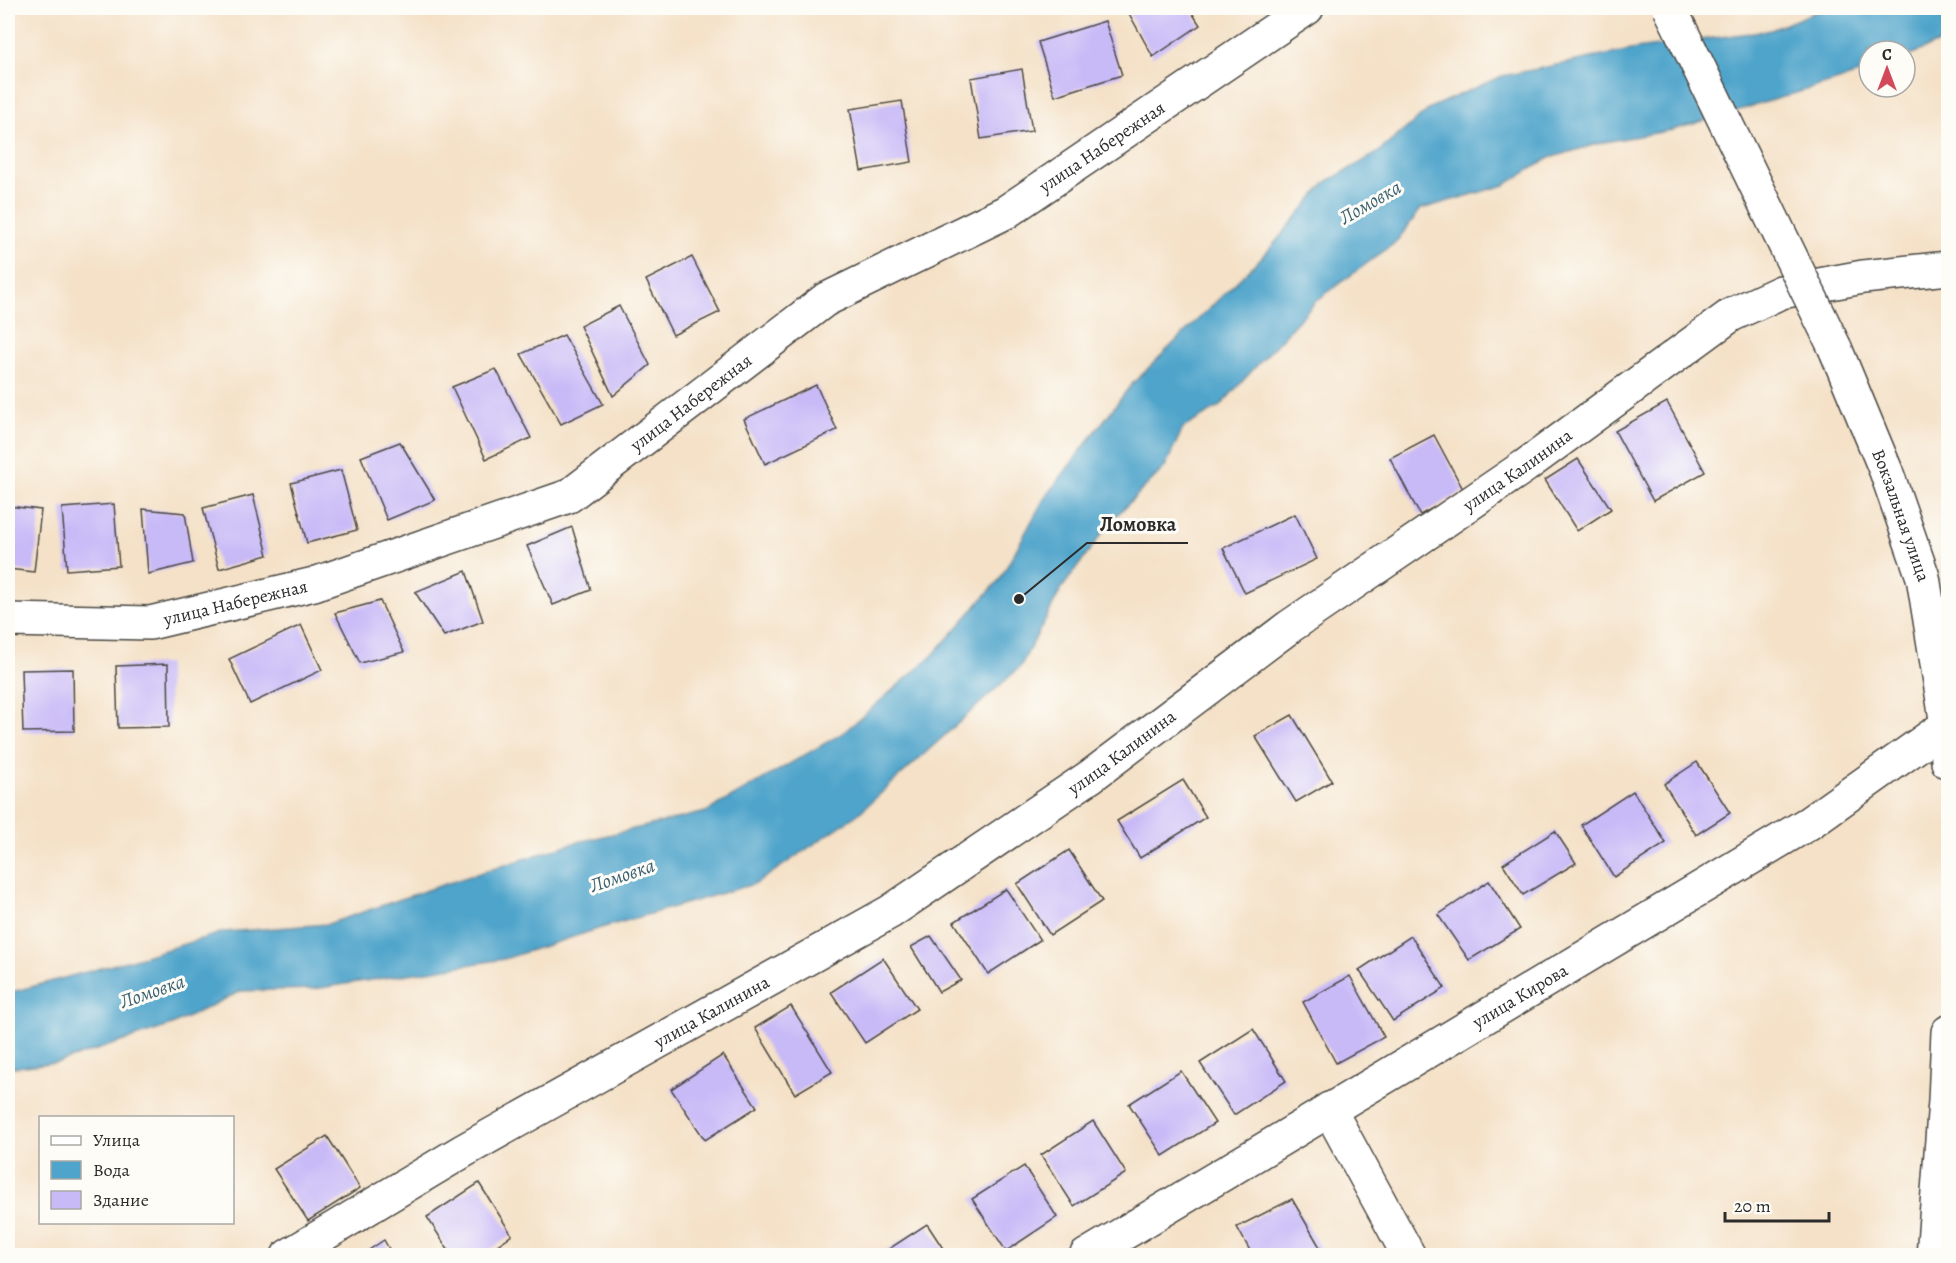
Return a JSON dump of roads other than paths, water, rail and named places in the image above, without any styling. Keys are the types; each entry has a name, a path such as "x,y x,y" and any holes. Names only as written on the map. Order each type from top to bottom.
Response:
{"street":[{"name":"улица Набережная","path":"8,620 150,623 314,584 569,496 825,300 1006,212 1307,8"},
{"name":"Вокзальная улица","path":"1670,8 1835,348 1886,471 1936,573 1948,762"},
{"name":"улица Калинина","path":"288,1256 463,1151 890,912 1091,776 1289,627 1526,466 1731,315 1781,292 1863,277 1948,268"},
{"name":"улица Кирова","path":"1086,1256 1809,823 1947,725"},
{"path":"1933,1256 1948,1032"},
{"path":"1329,1109 1408,1256"}],"water":[{"path":"1825,8 1948,8 1948,39 1917,52 1917,39 1857,39 1857,75 1673,130 1604,142 1549,158 1505,185 1421,209 1396,242 1316,301 1219,407 1183,428 1165,467 1112,520 1062,588 1020,667 858,814 757,883 504,959 314,989 241,991 172,1025 60,1062 8,1068 8,993 224,932 328,924 574,843 706,812 843,733 933,655 1000,579 1044,499 1131,385 1267,252 1326,182 1376,154 1432,107 1502,76 1636,49 1771,30"}],"place":[{"name":"Ломовка","path":"1019,599"}]}
